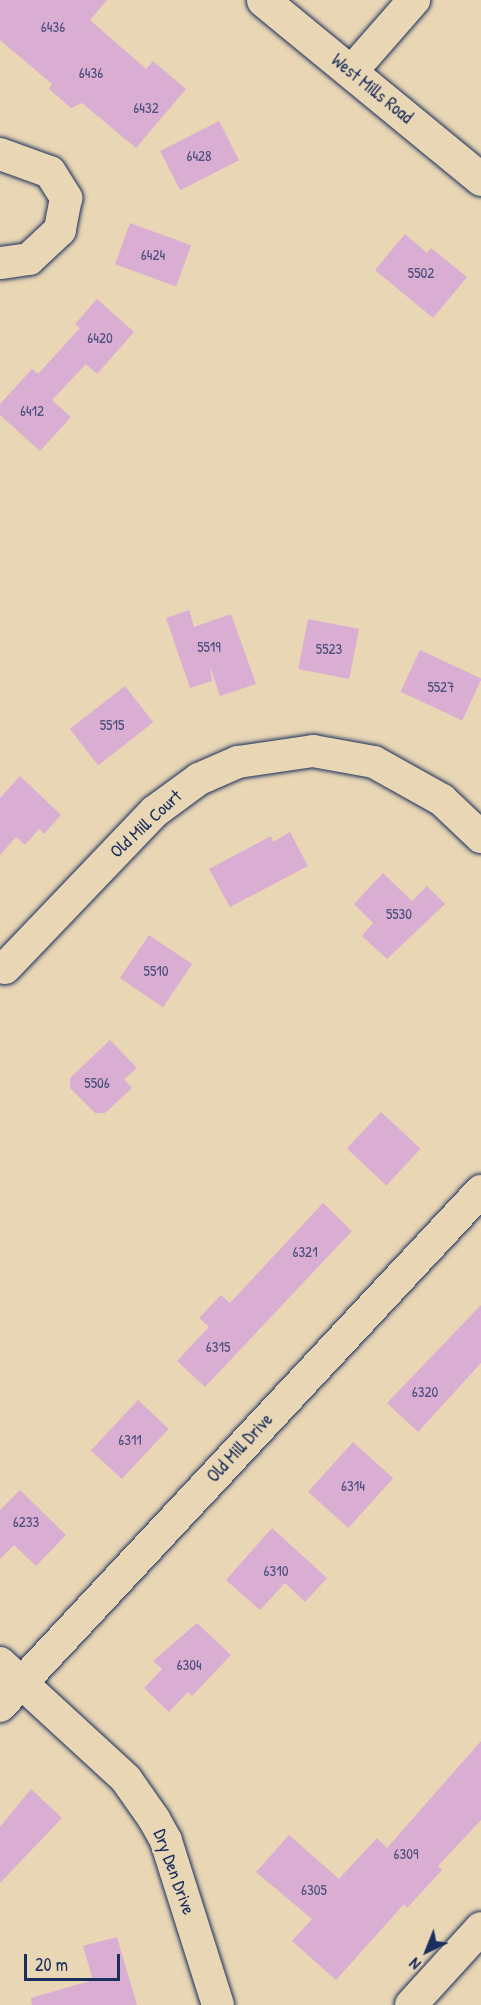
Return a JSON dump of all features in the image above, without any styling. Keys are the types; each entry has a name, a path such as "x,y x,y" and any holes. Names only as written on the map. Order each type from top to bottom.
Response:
{"street":[{"name":"West Mills Road","path":"263,0 481,178"},
{"path":"351,72 414,0"},
{"path":"0,154 50,172 66,198 60,230 29,259 0,263"},
{"name":"Old Mill Court","path":"5,969 153,812 199,778 238,762 313,751 374,762 442,800 481,837"},
{"name":"Old Mill Drive","path":"0,1706 11,1673 481,1191"},
{"name":"Dry Den Drive","path":"11,1673 126,1779 154,1819 166,1841 218,2005"},
{"path":"411,2005 481,1928"}],"building":[{"path":"0,0 107,0 90,20 146,69 153,61 186,89 136,148 82,103 71,108 49,89 52,84 0,40"},
{"path":"219,121 239,160 180,190 160,151"},
{"path":"130,223 191,245 176,287 115,264"},
{"path":"405,234 427,253 431,248 467,277 433,318 375,270"},
{"path":"97,299 134,332 97,374 86,364 52,400 71,417 40,451 0,415 0,404 32,369 38,374 80,328 75,324"},
{"path":"189,610 194,627 231,614 256,684 220,696 210,667 212,681 190,688 166,618"},
{"path":"308,619 359,629 349,679 298,669"},
{"path":"420,650 481,678 462,720 401,692"},
{"path":"125,686 153,722 98,765 70,729"},
{"path":"20,776 61,815 44,834 39,829 25,845 16,837 0,855 0,798"},
{"path":"290,832 308,866 230,907 209,869 271,836 273,842"},
{"path":"383,873 412,901 427,886 445,904 387,959 362,936 373,923 354,904"},
{"path":"149,935 192,964 163,1007 120,978"},
{"path":"110,1040 137,1068 124,1079 132,1088 105,1113 95,1113 70,1088 70,1078"},
{"path":"381,1112 420,1149 386,1185 347,1149"},
{"path":"323,1203 352,1231 205,1387 177,1361 209,1327 199,1318 221,1295 230,1303"},
{"path":"481,1305 481,1363 418,1432 387,1403"},
{"path":"138,1400 169,1429 122,1479 91,1450"},
{"path":"353,1442 393,1478 348,1528 308,1492"},
{"path":"20,1490 66,1535 36,1566 14,1545 0,1559 0,1510"},
{"path":"272,1528 327,1578 305,1602 285,1583 260,1610 226,1580"},
{"path":"197,1623 231,1655 192,1696 188,1692 169,1712 144,1688 162,1669 153,1661"},
{"path":"481,1741 481,1820 438,1866 442,1870 407,1908 404,1904 336,1980 292,1941 312,1919 256,1872 289,1835 339,1879 377,1838 387,1848"},
{"path":"31,1789 62,1818 0,1883 0,1827"},
{"path":"117,1937 137,2005 32,2005 31,1998 93,1980 83,1946"}]}
